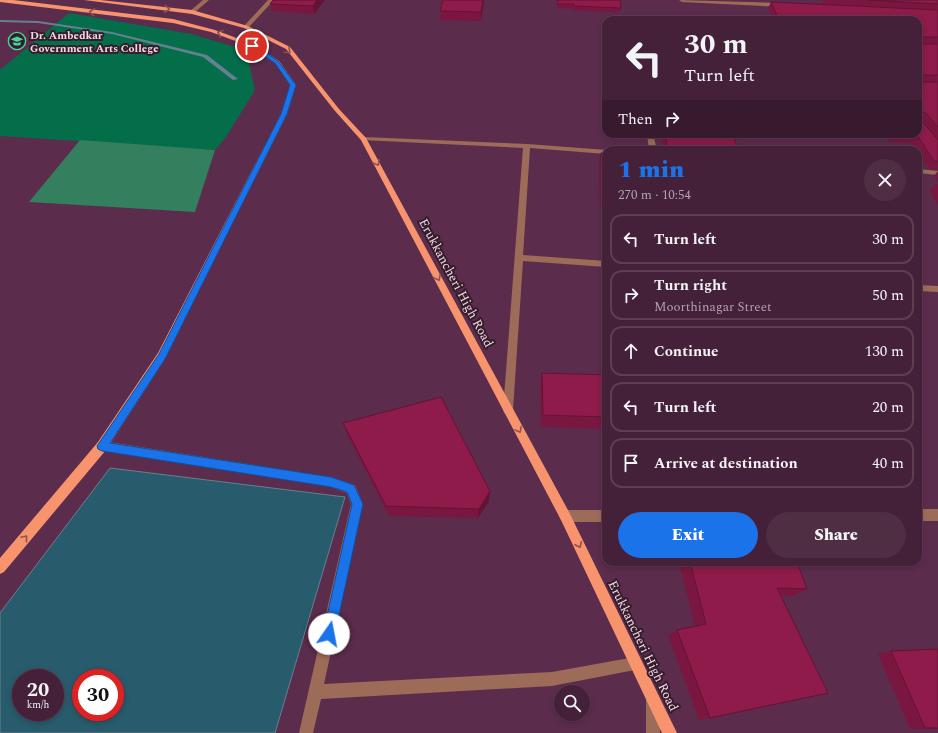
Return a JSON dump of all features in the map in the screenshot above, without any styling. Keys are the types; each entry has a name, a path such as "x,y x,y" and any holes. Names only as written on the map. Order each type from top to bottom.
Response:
{"main road":[{"path":"0,0 173,21 213,31 252,46 276,62 293,85 284,114 162,356 102,446 0,568"},
{"name":"Erukkancheri High Road","path":"87,0 192,12 246,28 288,48 337,110 364,139 565,516 652,700 670,733"}],"street":[{"path":"192,12 206,0"},
{"path":"246,28 271,0"},
{"path":"682,0 792,6"},
{"path":"364,139 527,146 602,152"},
{"path":"508,410 527,146"},
{"path":"922,171 938,173"},
{"path":"520,258 602,264"},
{"path":"922,288 938,289"},
{"path":"102,446 331,482 351,489 357,504 306,733"},
{"path":"922,515 938,515"},
{"path":"565,516 602,516"},
{"path":"316,692 552,679 635,664"},
{"path":"652,700 653,733"}],"green space":[{"path":"69,13 191,34 246,50 255,90 226,137 215,150 0,136 0,70"},
{"path":"80,140 215,150 195,212 29,202"}],"water":[{"path":"110,468 345,497 275,733 0,733 0,613"}],"building":[{"path":"273,0 317,0 313,6 270,4"},
{"path":"443,0 483,0 481,12 440,11"},
{"path":"557,0 620,0 621,8 558,4"},
{"path":"868,0 938,0 938,4"},
{"path":"771,2 938,10 938,37 922,37 922,16 777,16"},
{"path":"922,44 938,44 938,75 922,76"},
{"path":"922,80 923,82 938,82 938,127 926,113 922,112"},
{"path":"922,121 938,140 938,162 934,161 919,138 922,138"},
{"path":"666,138 734,138 737,146 667,146"},
{"path":"601,153 602,153 602,196"},
{"path":"542,373 602,375 602,417 543,415"},
{"path":"441,397 490,491 479,509 386,506 343,423"},
{"path":"691,566 798,566 807,589 777,588 828,693 710,718 677,630 706,624"},
{"path":"938,649 938,728 925,728 891,651"}],"waterway":[{"path":"0,21 38,22 112,33 205,56 235,79"}],"place":[{"name":"Dr. Ambedkar Government Arts College","path":"17,41"}],"route":[{"path":"252,46 276,62 293,85 284,114 162,356 102,446 331,482 351,489 357,504 329,634"}]}
